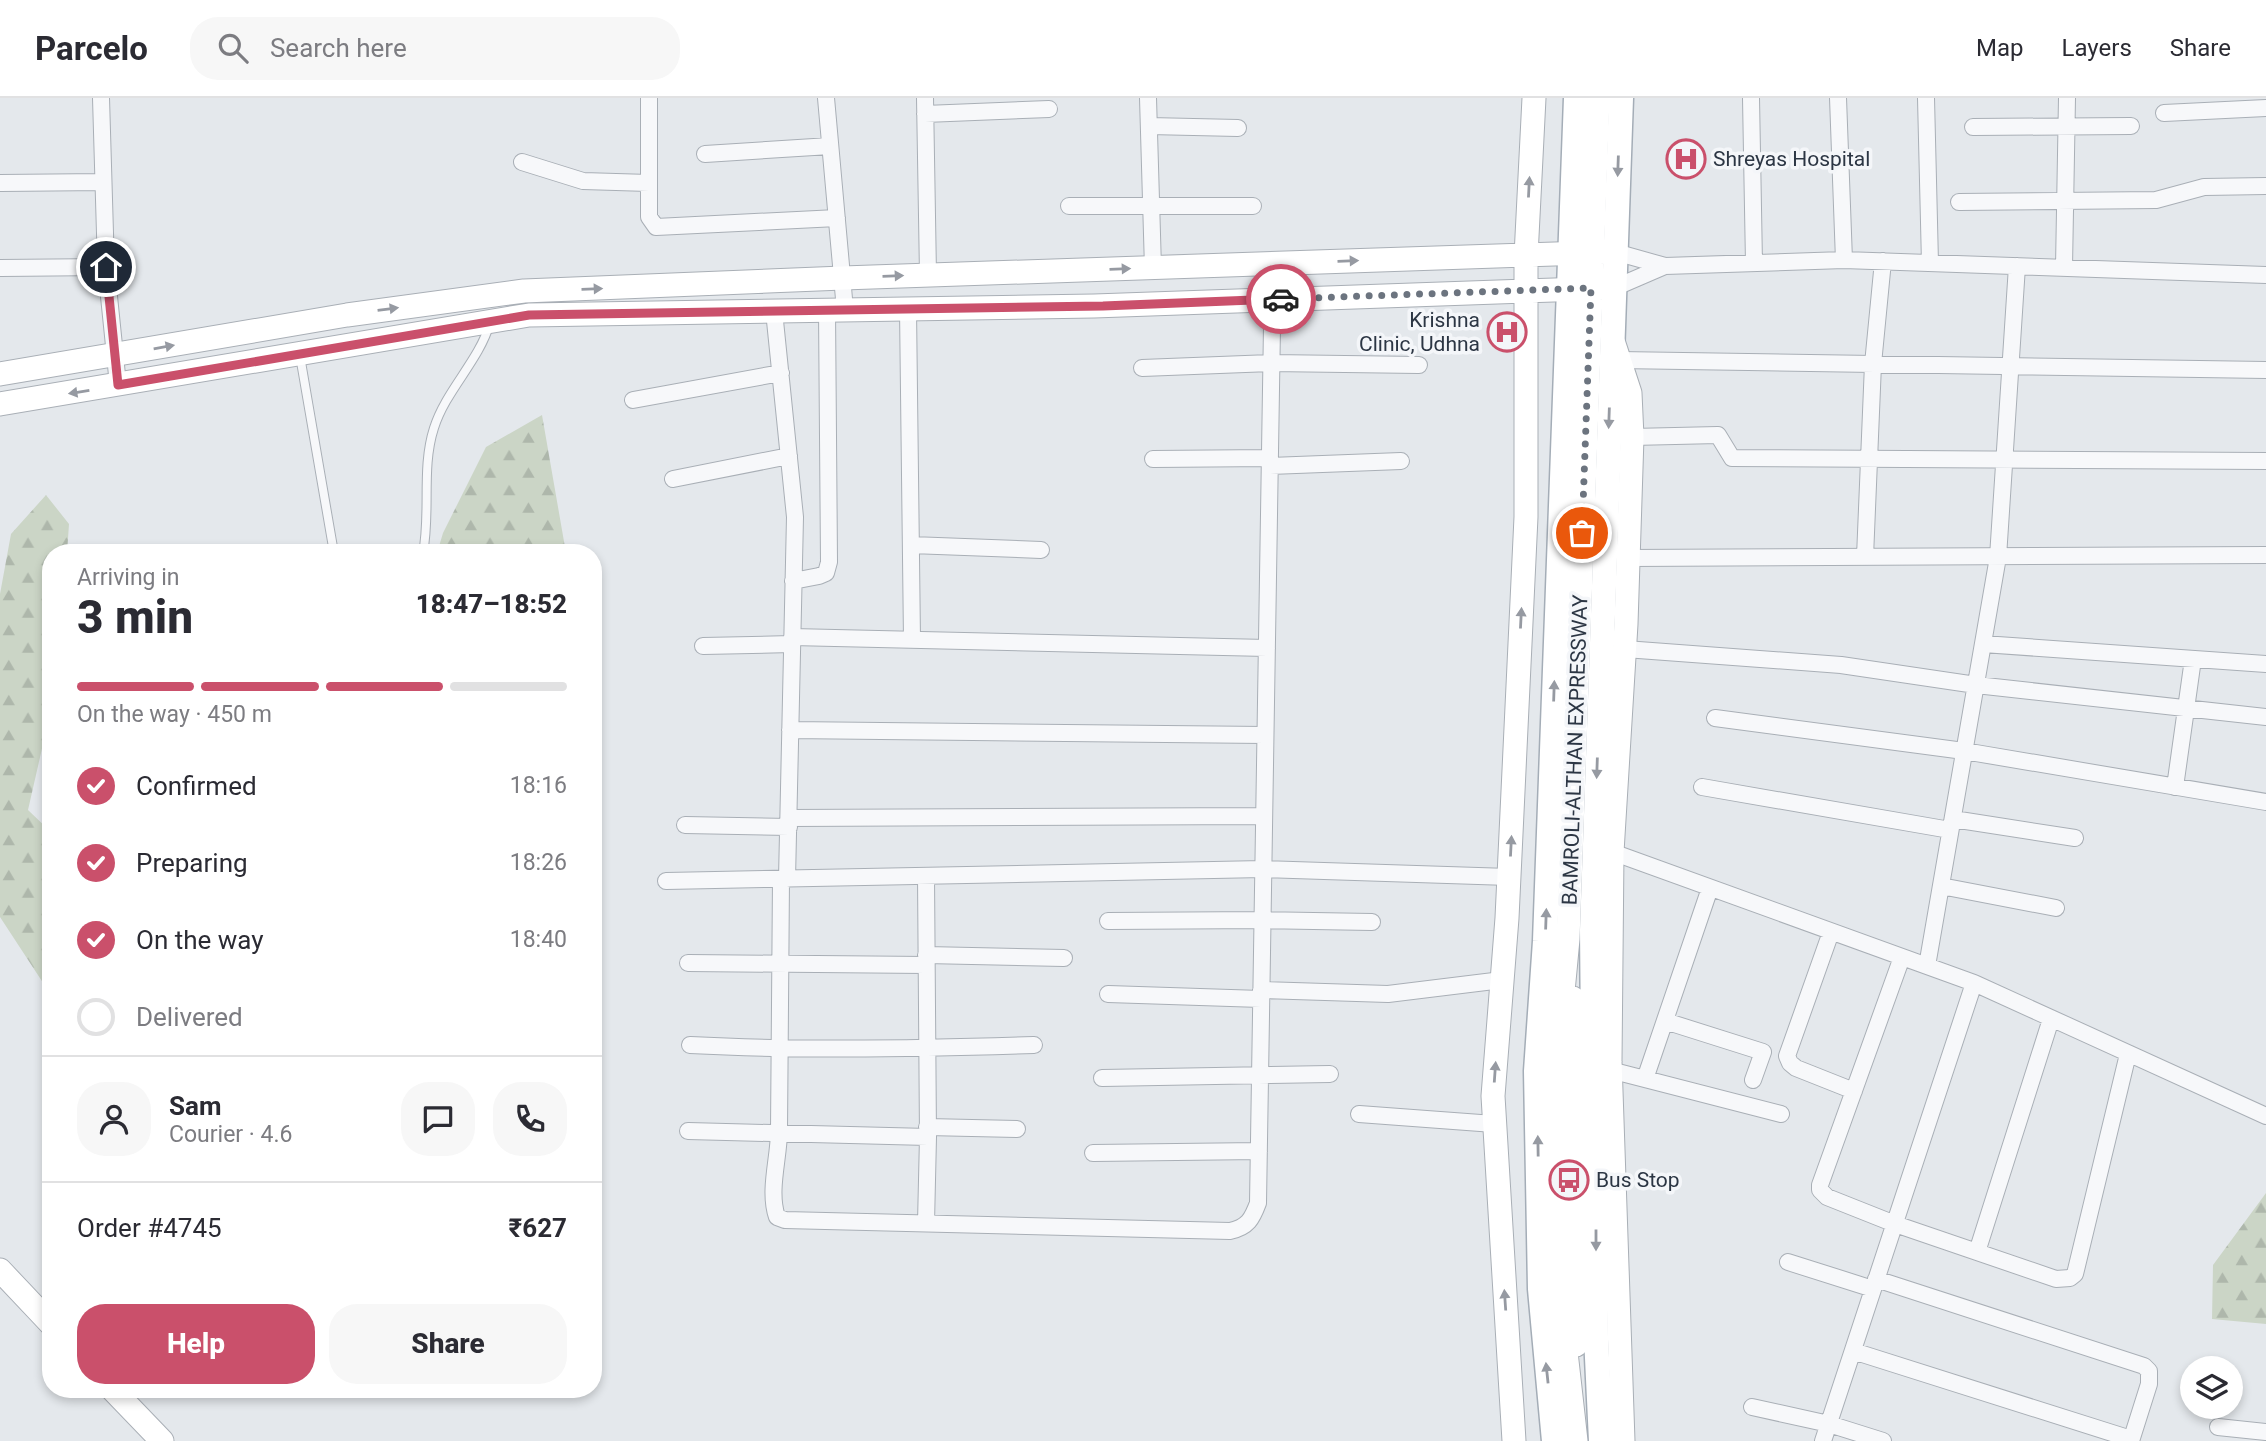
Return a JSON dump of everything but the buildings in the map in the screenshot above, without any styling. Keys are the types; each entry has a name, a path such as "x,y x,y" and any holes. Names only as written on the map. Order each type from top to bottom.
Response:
{"main road":[{"path":"1554,1441 1540,1289 1536,1071 1591,288 1592,253 1576,98"},
{"path":"1601,1441 1596,1337 1601,952 1616,349 1591,288 1592,253 1621,98"}],"street":[{"path":"101,98 106,267 118,385"},
{"path":"649,98 649,217 656,227 837,218"},
{"path":"793,581 826,573 830,562 836,310 843,278 826,98"},
{"path":"1148,98 1153,268"},
{"path":"1514,1441 1493,1096 1509,877 1526,517 1525,291 1534,98"},
{"path":"1592,253 1598,98"},
{"path":"1751,98 1754,263"},
{"path":"1838,98 1844,260"},
{"path":"1926,98 1930,263"},
{"path":"2064,267 2067,98"},
{"path":"2164,113 2206,104 2266,108"},
{"path":"928,275 925,106 1049,110"},
{"path":"1149,126 1238,128"},
{"path":"1973,127 2131,126"},
{"path":"705,154 830,146"},
{"path":"522,162 583,181 649,183"},
{"path":"0,183 103,181"},
{"path":"1959,202 2156,200 2204,187 2266,186"},
{"path":"1069,206 1253,206"},
{"path":"0,374 347,315 513,293 843,278 1592,253 1665,266 1844,260 2266,275"},
{"path":"1865,557 1873,364 1883,261"},
{"path":"774,311 795,517 789,822 780,964 779,1134 774,1201 777,1217 785,1220 1237,1229 1244,1228 1253,1217 1258,1203 1273,264"},
{"path":"0,404 509,317 1103,306 1525,291 1591,288 1665,266"},
{"path":"1927,966 1998,557 2017,266"},
{"path":"0,268 106,267"},
{"name":"BAMROLI-ALTHAN EXPRESSWAY","path":"1576,1441 1573,1403 1579,1291 1578,1063 1568,939 1591,288"},
{"path":"908,309 912,639"},
{"path":"1623,1441 1610,1070 1601,952 1612,852 1625,649 1632,437 1630,393 1616,349 1873,364 2266,370"},
{"path":"1142,368 1271,363 1419,365"},
{"path":"633,400 781,373"},
{"path":"1632,437 1718,435 1732,458 2266,461"},
{"path":"673,479 789,456"},
{"path":"1153,459 1401,461"},
{"path":"911,545 1041,550"},
{"path":"1628,558 2266,555"},
{"path":"703,646 912,639 1266,648"},
{"path":"1983,643 2266,664"},
{"path":"1625,649 1841,665 1976,685 2266,717"},
{"path":"2175,787 2193,659"},
{"path":"1715,719 1964,751 2266,802"},
{"path":"790,730 1265,735"},
{"path":"1702,787 1951,824 2075,838"},
{"path":"685,825 1264,816"},
{"path":"1612,852 1974,983 2266,1116"},
{"path":"666,881 1263,869 1509,877"},
{"path":"926,876 926,1223"},
{"path":"1941,886 2056,908"},
{"path":"1645,1079 1710,888"},
{"path":"1108,921 1372,922"},
{"path":"1831,932 1787,1056 1796,1068 1854,1091"},
{"path":"1902,957 1820,1185 1820,1190 1827,1197 1895,1224 2056,1279 2070,1278 2075,1274 2128,1054"},
{"path":"688,963 780,964 1064,958"},
{"path":"1108,994 1388,995 1502,979"},
{"path":"1824,1441 1974,983"},
{"path":"1977,1252 2051,1019"},
{"path":"1665,1021 1763,1052 1753,1080"},
{"path":"690,1045 778,1050 1034,1045"},
{"path":"1610,1070 1781,1114"},
{"path":"1102,1078 1329,1074"},
{"path":"1359,1114 1494,1124"},
{"path":"688,1131 779,1134 1017,1129"},
{"path":"1093,1153 1259,1151"},
{"path":"1788,1262 1875,1284 2144,1366 2149,1371 2149,1384 2131,1440 1853,1350"},
{"path":"0,1270 42,1314"},
{"path":"121,1398 162,1441"},
{"path":"1752,1407 1829,1424 1883,1441"},
{"path":"2218,1427 2266,1432"}],"lane":[{"path":"425,544 429,456 433,430 445,400 486,336 509,317"},
{"path":"300,353 332,544"}],"green space":[{"path":"542,415 564,544 440,544 486,447"},
{"path":"46,495 69,524 68,544 42,544 42,749 28,810 42,823 42,981 0,917 0,594 11,534"},
{"path":"2266,1193 2266,1324 2212,1319 2213,1265"}],"way so far":[{"path":"1281,299 1591,288 1582,533"}],"place":[{"name":"Shreyas Hospital","path":"1686,159"},
{"name":"Krishna Clinic, Udhna","path":"1507,332"},
{"name":"Bus Stop","path":"1569,1180"}],"route":[{"path":"106,267 118,385 498,318 529,315 1103,306 1281,299"}]}
